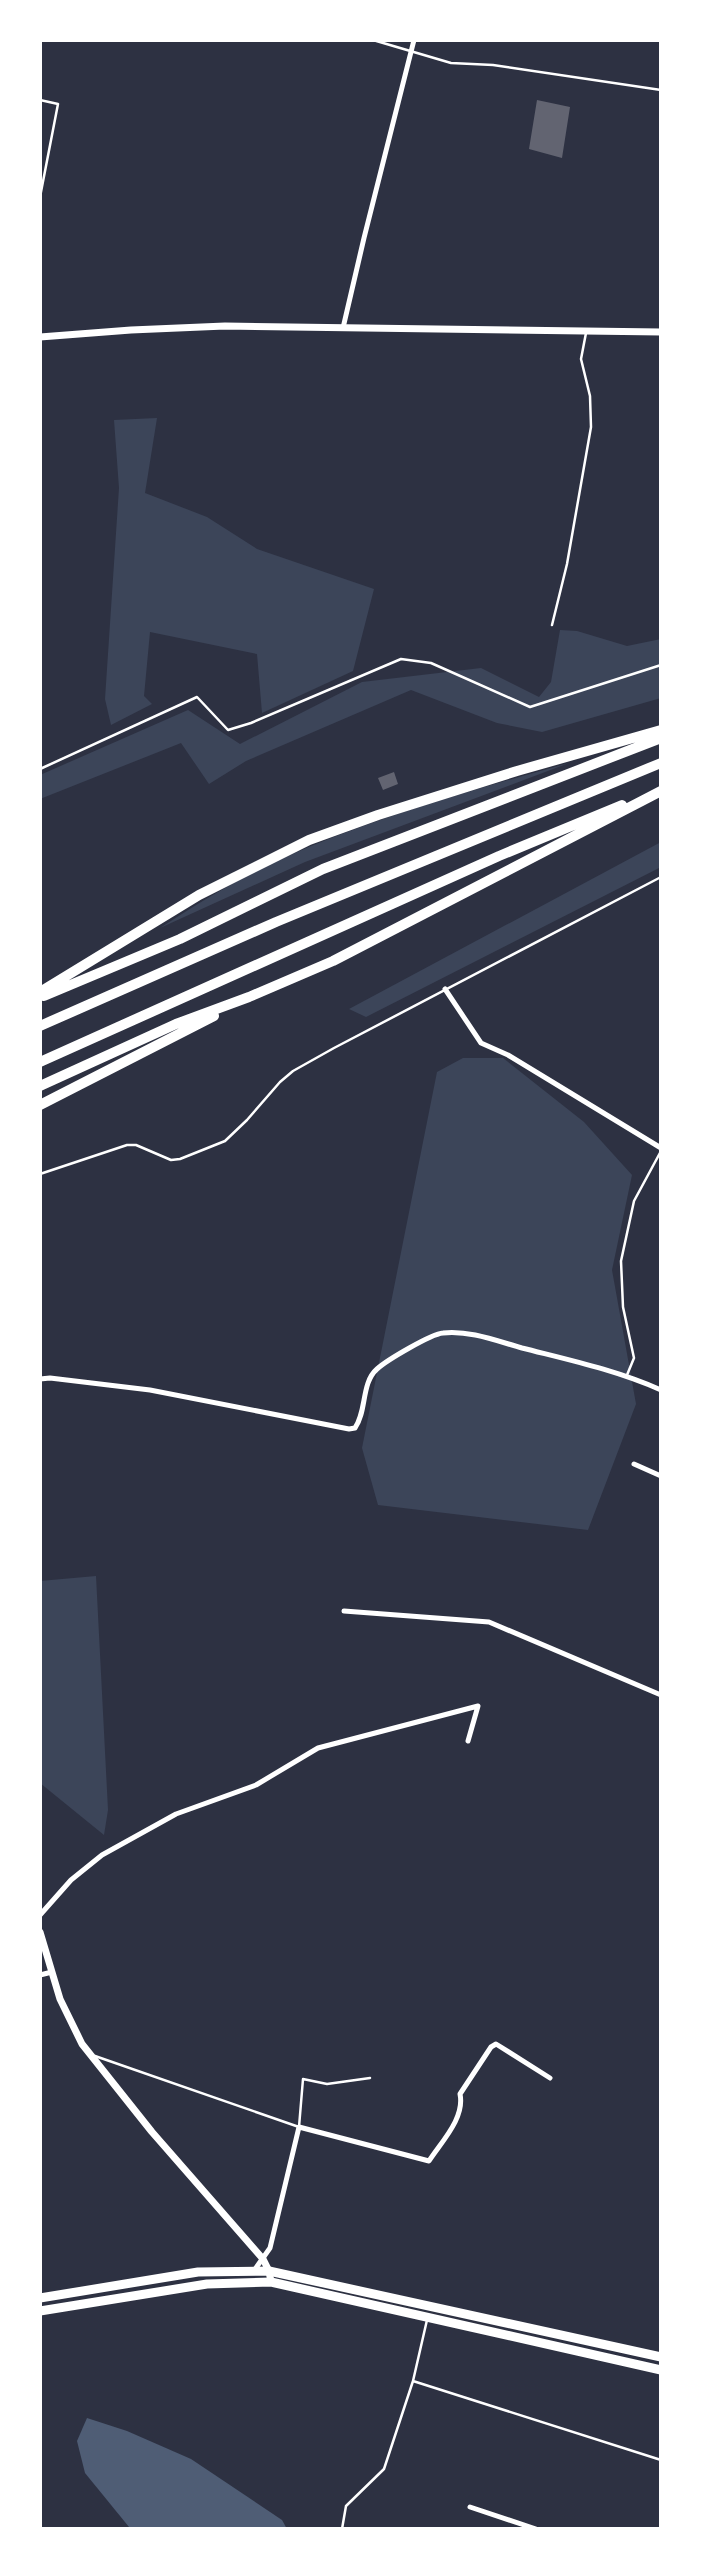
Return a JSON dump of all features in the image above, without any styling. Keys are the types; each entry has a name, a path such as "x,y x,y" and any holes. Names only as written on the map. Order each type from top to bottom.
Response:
{"highway":[{"path":"40,995 199,895 309,840 517,771 661,730"},
{"path":"40,995 158,948 323,869 661,738"},
{"path":"40,1026 276,922 661,763"},
{"path":"40,1086 176,1024 249,997 333,961 661,790"},
{"path":"40,1062 499,856 661,790"},
{"path":"40,1105 249,997"}],"main road":[{"path":"40,2298 198,2272 253,2272 428,2318 661,2370"},
{"path":"40,2312 207,2284 270,2277 428,2305 661,2357"}],"street":[{"path":"343,328 414,40"},
{"path":"40,337 187,327 661,332"},
{"path":"445,989 481,1043 508,1055 661,1150"},
{"path":"40,1379 150,1390 349,1429 355,1428 360,1420 366,1392 375,1370 441,1332 472,1335 627,1375 661,1390"},
{"path":"634,1464 661,1476"},
{"path":"344,1611 489,1622 661,1695"},
{"path":"40,1916 71,1880 102,1854 176,1814 256,1785 318,1748 478,1706 468,1741"},
{"path":"40,1932 69,2020 89,2053 263,2259 270,2277"},
{"path":"40,1975 52,1972"},
{"path":"253,2272 270,2248 299,2127 429,2161 459,2115 462,2104 460,2094 491,2047 496,2044 550,2078"},
{"path":"470,2507 536,2529"}],"lane":[{"path":"373,40 452,63 493,65 661,90"},
{"path":"40,100 58,104 40,197"},
{"path":"552,625 567,564 591,427 590,396 580,359 587,330"},
{"path":"40,769 197,696 228,730 251,723 401,659 431,663 530,707 661,665"},
{"path":"40,1174 127,1144 136,1145 171,1160 225,1141 293,1071 661,877"},
{"path":"627,1375 634,1358 622,1307 621,1261 634,1201 661,1150"},
{"path":"89,2053 299,2127 303,2080 327,2084 369,2078"},
{"path":"342,2529 346,2506 384,2469 413,2381 428,2318 428,2305"},
{"path":"413,2381 661,2460"}],"shaded area":[{"path":"157,418 145,493 207,517 257,549 374,589 353,671 262,713 257,654 150,632 144,696 152,704 111,725 105,699 119,488 114,420"},
{"path":"560,630 577,631 627,646 661,639 661,698 542,732 497,723 411,690 246,761 209,784 181,743 40,799 40,775 188,710 240,744 362,682 481,668 539,697 551,682"},
{"path":"569,763 305,862 160,928 250,874 316,844 423,806"},
{"path":"661,842 661,867 366,1017 349,1009"},
{"path":"463,1058 503,1058 584,1122 632,1175 612,1270 636,1404 588,1530 378,1505 362,1448 437,1072"},
{"path":"96,1576 108,1810 104,1835 40,1783 40,1581"},
{"path":"87,2418 127,2431 191,2459 282,2520 287,2529 129,2527 85,2473 77,2441"}],"building":[{"path":"537,100 570,107 562,158 529,149"},
{"path":"394,772 398,784 383,790 378,778"}]}
